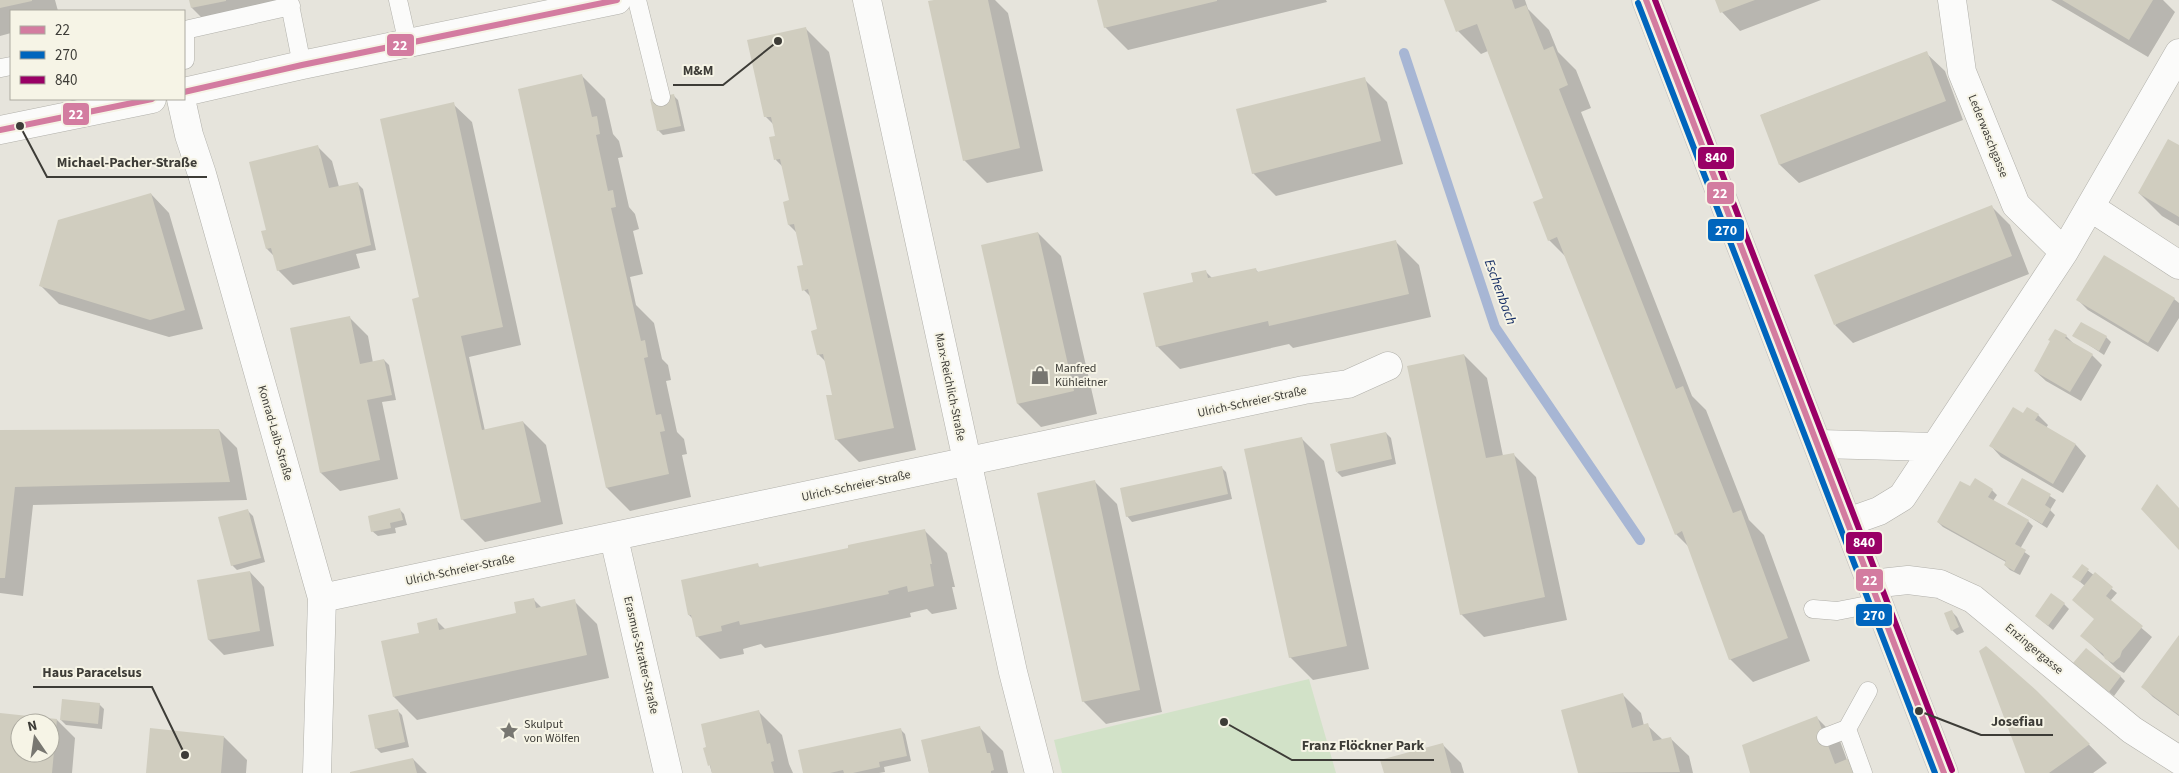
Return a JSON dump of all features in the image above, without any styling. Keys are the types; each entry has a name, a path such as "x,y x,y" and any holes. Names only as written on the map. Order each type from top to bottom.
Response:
{"main road":[{"path":"1646,0 1819,444 1944,773"}],"street":[{"path":"185,92 302,65 617,0"},
{"name":"Marx-Reichlich-Straße","path":"867,0 1013,672 1039,773"},
{"name":"Lederwaschgasse","path":"1952,0 1962,72 2016,205 2064,252"},
{"path":"1848,522 1879,511 1902,497 2064,252 2179,53"},
{"path":"0,130 147,100"},
{"name":"Konrad-Laib-Straße","path":"181,100 189,135 202,174 322,598 317,773"},
{"path":"2090,207 2179,265"},
{"name":"Ulrich-Schreier-Straße","path":"322,598 614,538 1304,390 1348,384 1388,366"},
{"path":"1819,444 1935,447"},
{"name":"Erasmus-Stratter-Straße","path":"614,538 668,773"},
{"name":"Enzingergasse","path":"1875,593 1908,580 1940,584 1973,598 2132,730 2179,760"}],"lane":[{"path":"398,0 408,44"},
{"path":"637,0 661,97"},
{"path":"185,30 290,3 302,65"},
{"path":"1813,609 1837,611 1875,593"},
{"path":"1826,738 1846,728 1868,691"},
{"path":"1846,728 1863,773"}],"green space":[{"path":"1309,679 1336,773 1062,773 1054,740"}],"building":[{"path":"0,0 32,0 32,1 0,8"},
{"path":"189,0 226,0 226,1 191,8"},
{"path":"988,0 1020,148 963,161 928,1"},
{"path":"1097,0 1217,0 1217,1 1104,28"},
{"path":"1444,0 1512,0 1515,9 1526,5 1544,50 1553,46 1568,85 1559,89 1676,389 1683,386 1733,513 1741,510 1788,638 1729,660 1682,531 1675,535 1557,237 1548,241 1533,202 1543,198 1477,24 1456,32"},
{"path":"1715,0 1755,0 1720,13"},
{"path":"2062,0 2153,0 2129,40"},
{"path":"806,27 894,428 835,440 826,395 832,395 823,354 817,355 811,331 817,329 808,289 802,291 797,266 803,265 794,224 788,225 783,202 789,200 780,159 774,160 769,137 775,136 771,117 764,117 747,40"},
{"path":"1927,51 1946,101 1779,165 1760,115"},
{"path":"582,74 592,117 597,116 600,134 596,135 608,191 613,190 616,207 611,208 641,341 645,340 648,357 644,358 656,415 661,414 665,431 660,432 669,474 606,488 518,89"},
{"path":"1365,77 1381,141 1252,174 1236,109"},
{"path":"674,94 681,126 657,131 650,99"},
{"path":"454,102 503,327 461,336 482,430 523,421 541,502 461,520 412,299 419,297 380,119"},
{"path":"2168,139 2179,145 2179,217 2138,193"},
{"path":"318,145 329,188 358,182 371,245 277,271 271,248 266,249 261,231 266,230 249,162"},
{"path":"151,193 185,310 150,320 39,286 58,220"},
{"path":"1992,205 2012,256 1834,325 1814,275"},
{"path":"1038,232 1074,391 1017,404 981,245"},
{"path":"1396,240 1409,294 1269,326 1268,321 1156,347 1143,293 1193,282 1191,273 1206,270 1208,278 1256,268 1257,272"},
{"path":"2104,255 2175,298 2148,343 2076,300"},
{"path":"350,316 360,364 384,359 392,395 367,400 380,460 320,473 290,328"},
{"path":"2081,322 2107,336 2099,351 2072,336"},
{"path":"2055,329 2067,335 2065,338 2093,354 2070,392 2034,371"},
{"path":"1464,354 1486,458 1514,453 1545,597 1460,615 1407,366"},
{"path":"2013,407 2023,413 2027,407 2039,414 2035,420 2076,444 2053,484 1989,446"},
{"path":"219,429 230,482 15,487 5,578 0,578 0,430"},
{"path":"1386,432 1392,459 1336,472 1330,444"},
{"path":"1302,437 1347,646 1289,658 1244,449"},
{"path":"1222,466 1228,494 1126,517 1120,488"},
{"path":"1975,478 1993,489 1988,497 2029,520 2015,544 2026,550 2014,571 2004,565 2006,561 1937,522 1960,481 1970,486"},
{"path":"2022,478 2051,494 2045,505 2051,509 2042,524 2007,504"},
{"path":"1095,480 1140,690 1082,702 1037,493"},
{"path":"2157,484 2179,508 2179,550 2141,509"},
{"path":"400,508 403,520 390,523 391,528 371,532 368,516"},
{"path":"248,509 261,558 231,566 218,517"},
{"path":"925,529 934,586 908,592 907,586 888,591 889,594 814,610 740,625 739,621 721,626 722,631 696,637 691,615 688,615 681,580 758,563 759,567 848,548 848,545"},
{"path":"2082,564 2089,569 2080,582 2072,577"},
{"path":"250,571 260,631 208,640 197,580"},
{"path":"2095,572 2113,587 2106,596 2143,626 2122,651 2120,657 2113,663 2105,659 2103,654 2080,636 2094,619 2072,600"},
{"path":"2051,593 2065,603 2048,626 2035,616"},
{"path":"534,598 536,608 575,599 587,655 393,697 381,641 419,633 417,623 437,618 439,630 516,613 514,602"},
{"path":"1952,610 1959,627 1951,631 1944,613"},
{"path":"2179,635 2179,715 2141,687"},
{"path":"1986,646 2037,691 2090,744 2049,773 2025,773 1979,651"},
{"path":"2086,648 2121,676 2109,692 2073,663"},
{"path":"1623,693 1632,728 1648,723 1653,741 1671,737 1680,772 1578,773 1561,710"},
{"path":"62,699 100,703 98,724 60,720"},
{"path":"398,709 405,742 375,749 368,715"},
{"path":"759,710 767,744 770,743 774,761 771,762 774,773 712,773 703,748 706,747 701,724"},
{"path":"0,713 10,714 10,763 53,763 52,773 0,773"},
{"path":"1817,716 1835,764 1852,757 1858,773 1750,773 1742,745"},
{"path":"980,726 987,753 990,753 994,770 991,773 929,773 921,740"},
{"path":"150,728 224,736 221,773 146,773"},
{"path":"901,728 907,756 879,762 880,767 853,773 844,773 843,770 830,773 803,773 798,750"},
{"path":"1443,743 1451,773 1384,773 1380,760"},
{"path":"413,758 417,773 350,773 350,772"}],"waterway":[{"name":"Eschenbach","path":"1404,53 1495,327 1640,540"}],"transit line":[{"name":"22","path":"185,92 302,65 617,0"},
{"name":"22","path":"1646,0 1944,773"},
{"name":"840","path":"1655,0 1952,770"},
{"name":"270","path":"1638,3 1935,773"},
{"name":"22","path":"0,130 147,100"}],"place":[{"name":"M&M","path":"778,41"},
{"name":"Michael-Pacher-Straße","path":"20,126"},
{"name":"Manfred Kühleitner","path":"1040,375"},
{"name":"Josefiau","path":"1919,711"},
{"name":"Franz Flöckner Park","path":"1224,722"},
{"name":"Skulput von Wölfen","path":"509,731"},
{"name":"Haus Paracelsus","path":"185,755"}]}
